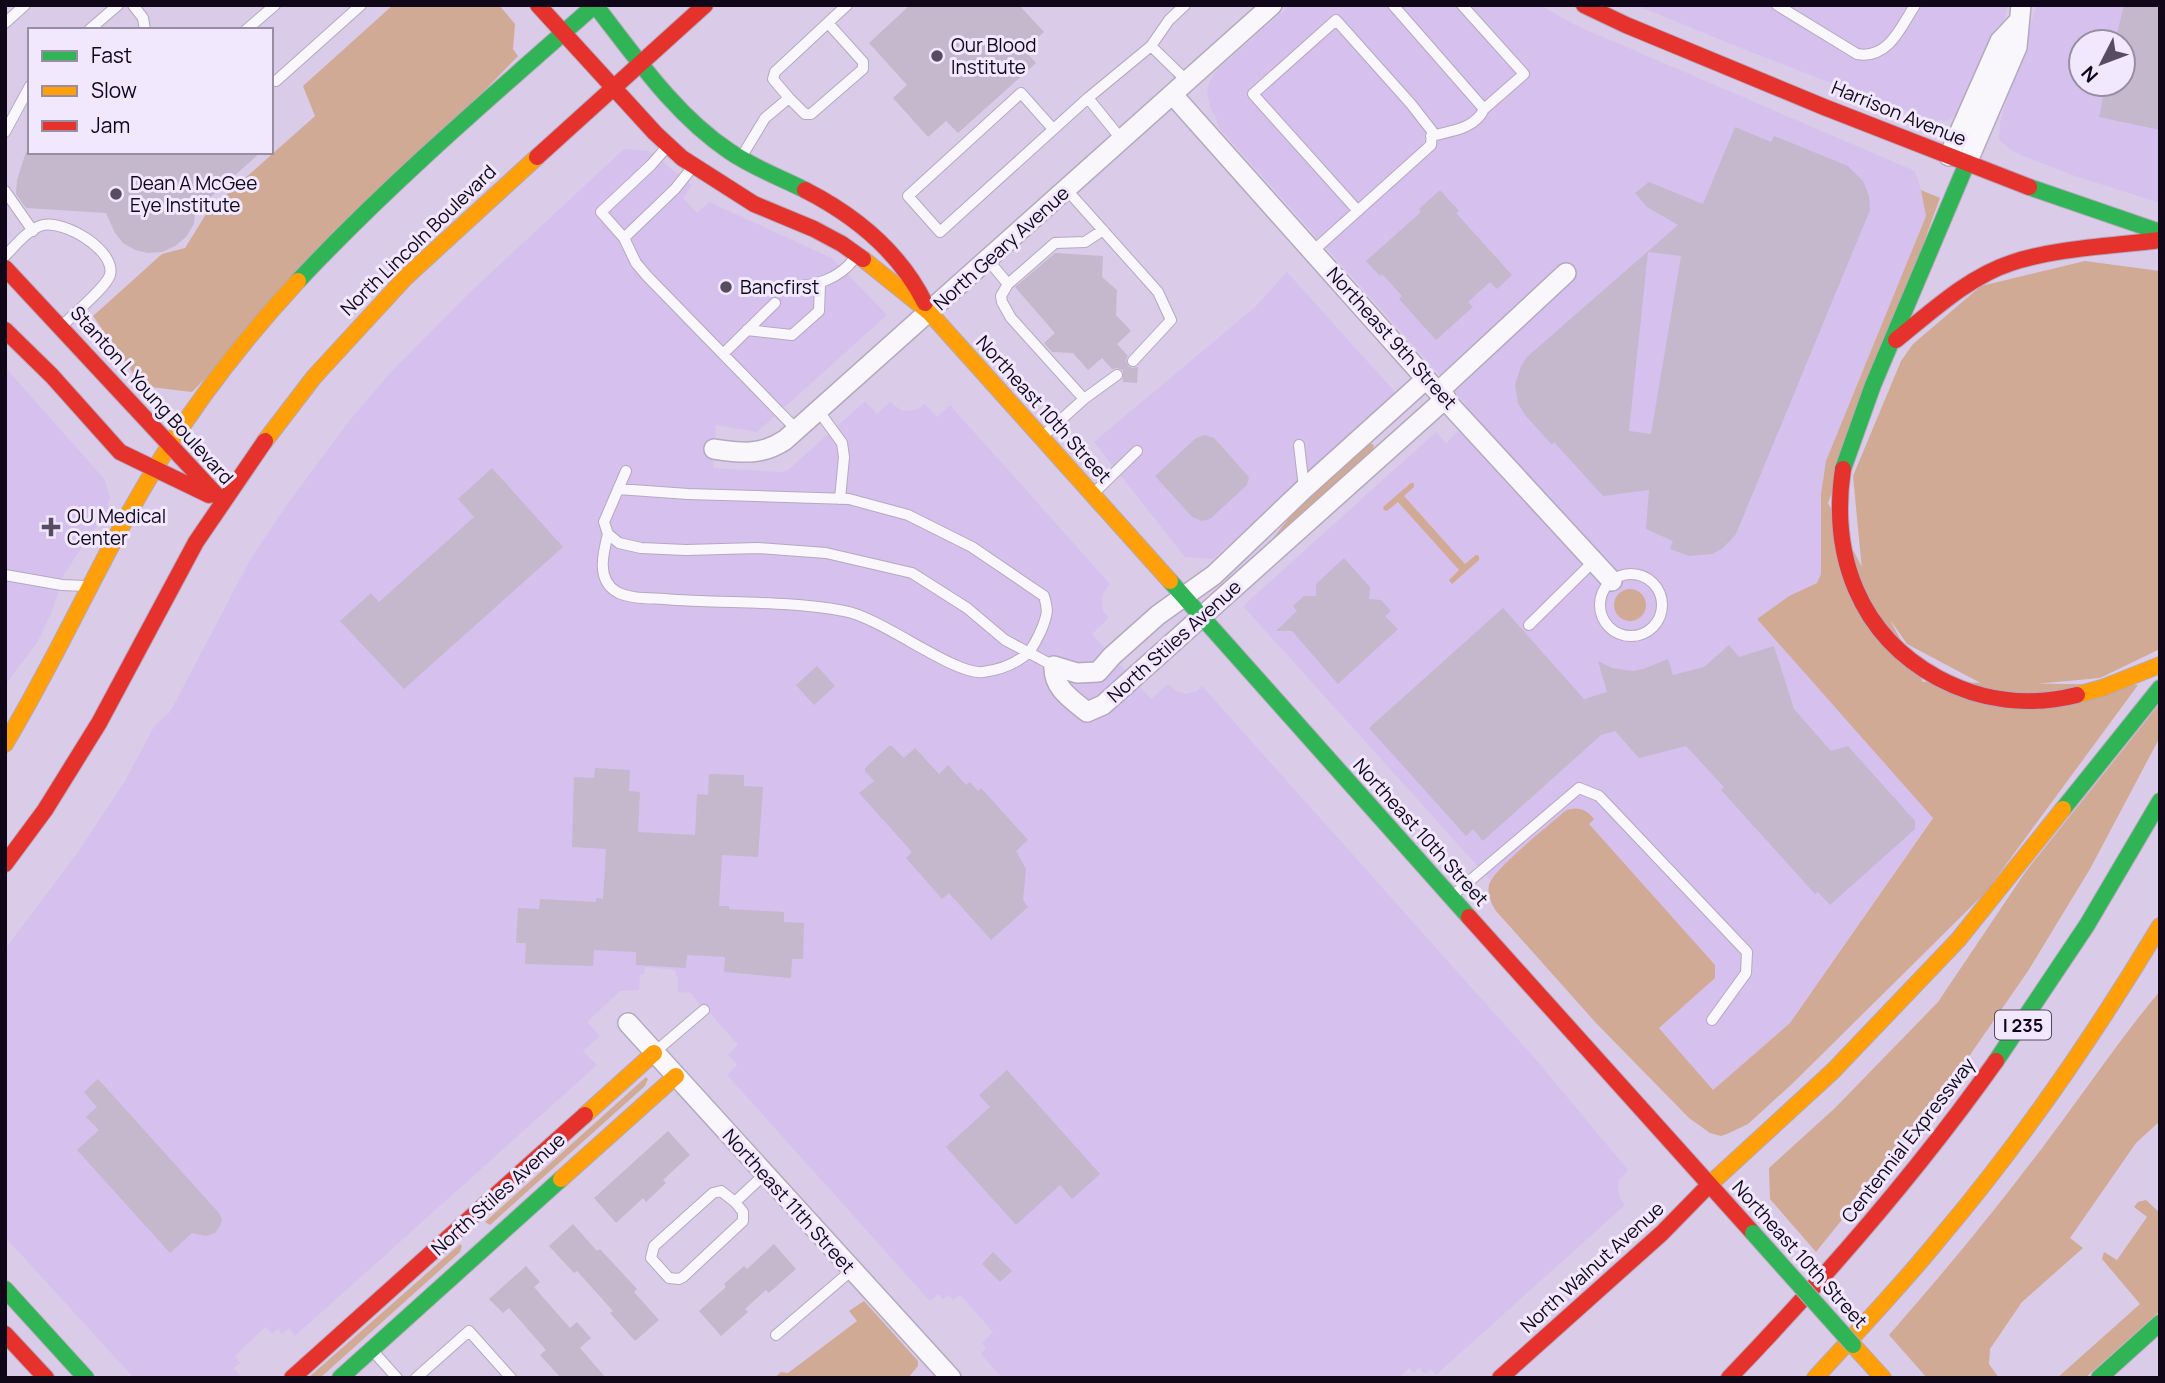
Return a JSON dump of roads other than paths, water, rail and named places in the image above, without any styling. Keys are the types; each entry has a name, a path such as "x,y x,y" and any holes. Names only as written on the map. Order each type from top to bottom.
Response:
{"main road":[{"name":"Northeast 10th Street","path":"538,5 668,145 694,166 754,204 814,229 857,255 929,312 1883,1378"},
{"name":"Northeast 10th Street","path":"595,5 657,85 695,124 740,159 812,194 870,232 916,282 929,312"},
{"path":"5,744 43,680 155,469 188,416 230,362 312,266 385,193 595,5"},
{"name":"North Lincoln Boulevard","path":"5,864 45,810 93,733 179,570 292,404 373,310 429,254 705,5"},
{"name":"Harrison Avenue","path":"1584,5 1626,25 1958,160 2073,204 2160,232"},
{"path":"1958,160 1843,467 1839,508 1842,550 1848,571 1869,617 1900,653 1947,685 1978,697 2008,703 2050,701 2079,696 2135,677 2160,665"},
{"path":"1889,345 1955,293 2010,263 2039,256 2160,240"},
{"name":"Stanton L Young Boulevard","path":"5,268 223,502"},
{"name":"Stanton L Young Boulevard","path":"5,330 52,376 120,452 223,502"},
{"name":"North Walnut Avenue","path":"1500,1378 1662,1233 1709,1185 1833,1071 1958,940 2160,688"},
{"name":"Centennial Expressway","path":"1729,1378 1864,1233 1941,1138 2029,1016 2092,918 2160,801"},
{"path":"2058,1085 2160,926"},
{"path":"1815,1378 1905,1281 2151,970"},
{"name":"North Stiles Avenue","path":"292,1378 654,1053"},
{"name":"North Stiles Avenue","path":"340,1378 676,1076"},
{"path":"461,1227 482,1250"},
{"path":"5,1289 86,1378"},
{"path":"2102,1377 2160,1323"},
{"path":"5,1334 46,1378"}],"street":[{"name":"North Geary Avenue","path":"715,449 758,453 776,446 1272,5"},
{"path":"1958,160 2017,47 2019,14"},
{"name":"Northeast 9th Street","path":"1180,88 1313,251 1612,581"},
{"name":"North Stiles Avenue","path":"1437,389 1304,489 1214,575 1158,615 1098,672 1077,673 1054,666 1054,677 1063,692 1089,712 1103,705 1202,617 1437,389 1566,273"},
{"name":"Northeast 11th Street","path":"628,1023 852,1270 938,1374"}],"lane":[{"path":"5,23 25,5"},
{"path":"91,28 118,5"},
{"path":"133,5 143,18 145,28"},
{"path":"248,28 275,5"},
{"path":"276,81 361,5"},
{"path":"828,23 863,62 863,69 811,114 805,114 773,79 775,72 847,5"},
{"path":"1054,129 1021,93 908,196 940,232 1054,129 1088,98 1151,46 1169,20 1185,5"},
{"path":"1392,5 1484,109"},
{"path":"1431,136 1467,127 1524,74 1462,5"},
{"path":"1777,5 1857,54 1870,55 1888,46 1915,5"},
{"path":"1313,251 1358,211 1431,145 1432,131 1336,20 1253,94 1358,211"},
{"path":"1151,46 1180,88"},
{"path":"5,132 28,89"},
{"path":"740,159 765,118 789,97"},
{"path":"1088,98 1122,140"},
{"path":"668,145 651,165 601,212 624,239 636,263 796,429"},
{"path":"624,239 675,189 694,166"},
{"path":"1067,190 1158,292 1171,320 1133,361"},
{"path":"5,191 33,231"},
{"path":"5,256 43,225 65,228 88,239 99,248 109,262 110,274 104,284 61,326"},
{"path":"1084,399 1011,318 1001,296 1008,284 1055,243 1085,242 1103,230"},
{"path":"791,287 820,285 849,266 857,255"},
{"path":"988,260 1008,284"},
{"path":"747,330 792,335 820,312 820,285"},
{"path":"724,353 775,303"},
{"path":"1041,437 1084,399 1117,375"},
{"path":"818,410 842,443 844,457 840,499"},
{"path":"1299,445 1304,489"},
{"path":"1092,495 1137,451"},
{"path":"618,489 849,499 908,515 972,547 1044,596 1047,615 1029,653 1003,667 980,673 965,671 895,632 846,611 620,594 607,582 602,563 607,534 604,522 618,489 626,471"},
{"path":"607,534 619,543 641,548 758,548 826,553 912,573 967,608 1006,640 1054,666"},
{"path":"1529,625 1594,561"},
{"path":"1630,574 1649,580 1656,588 1660,597 1660,616 1646,632 1637,635 1617,633 1603,618 1601,598 1612,581 1630,574"},
{"path":"5,575 90,587"},
{"path":"1450,897 1579,788 1599,796 1747,953 1746,973 1712,1020"},
{"name":"North Stiles Avenue","path":"654,1053 704,1010"},
{"path":"734,1202 765,1174"},
{"path":"721,1191 734,1202 744,1212 743,1221 679,1279 669,1278 651,1258 654,1246 713,1193 721,1191"},
{"path":"776,1335 852,1270"},
{"path":"416,1378 468,1331 511,1378"},
{"path":"372,1349 397,1378"}],"place":[{"name":"Our Blood Institute","path":"937,56"},
{"name":"Dean A McGee Eye Institute","path":"116,194"},
{"name":"Bancfirst","path":"726,287"},
{"name":"OU Medical Center","path":"51,527"}]}
